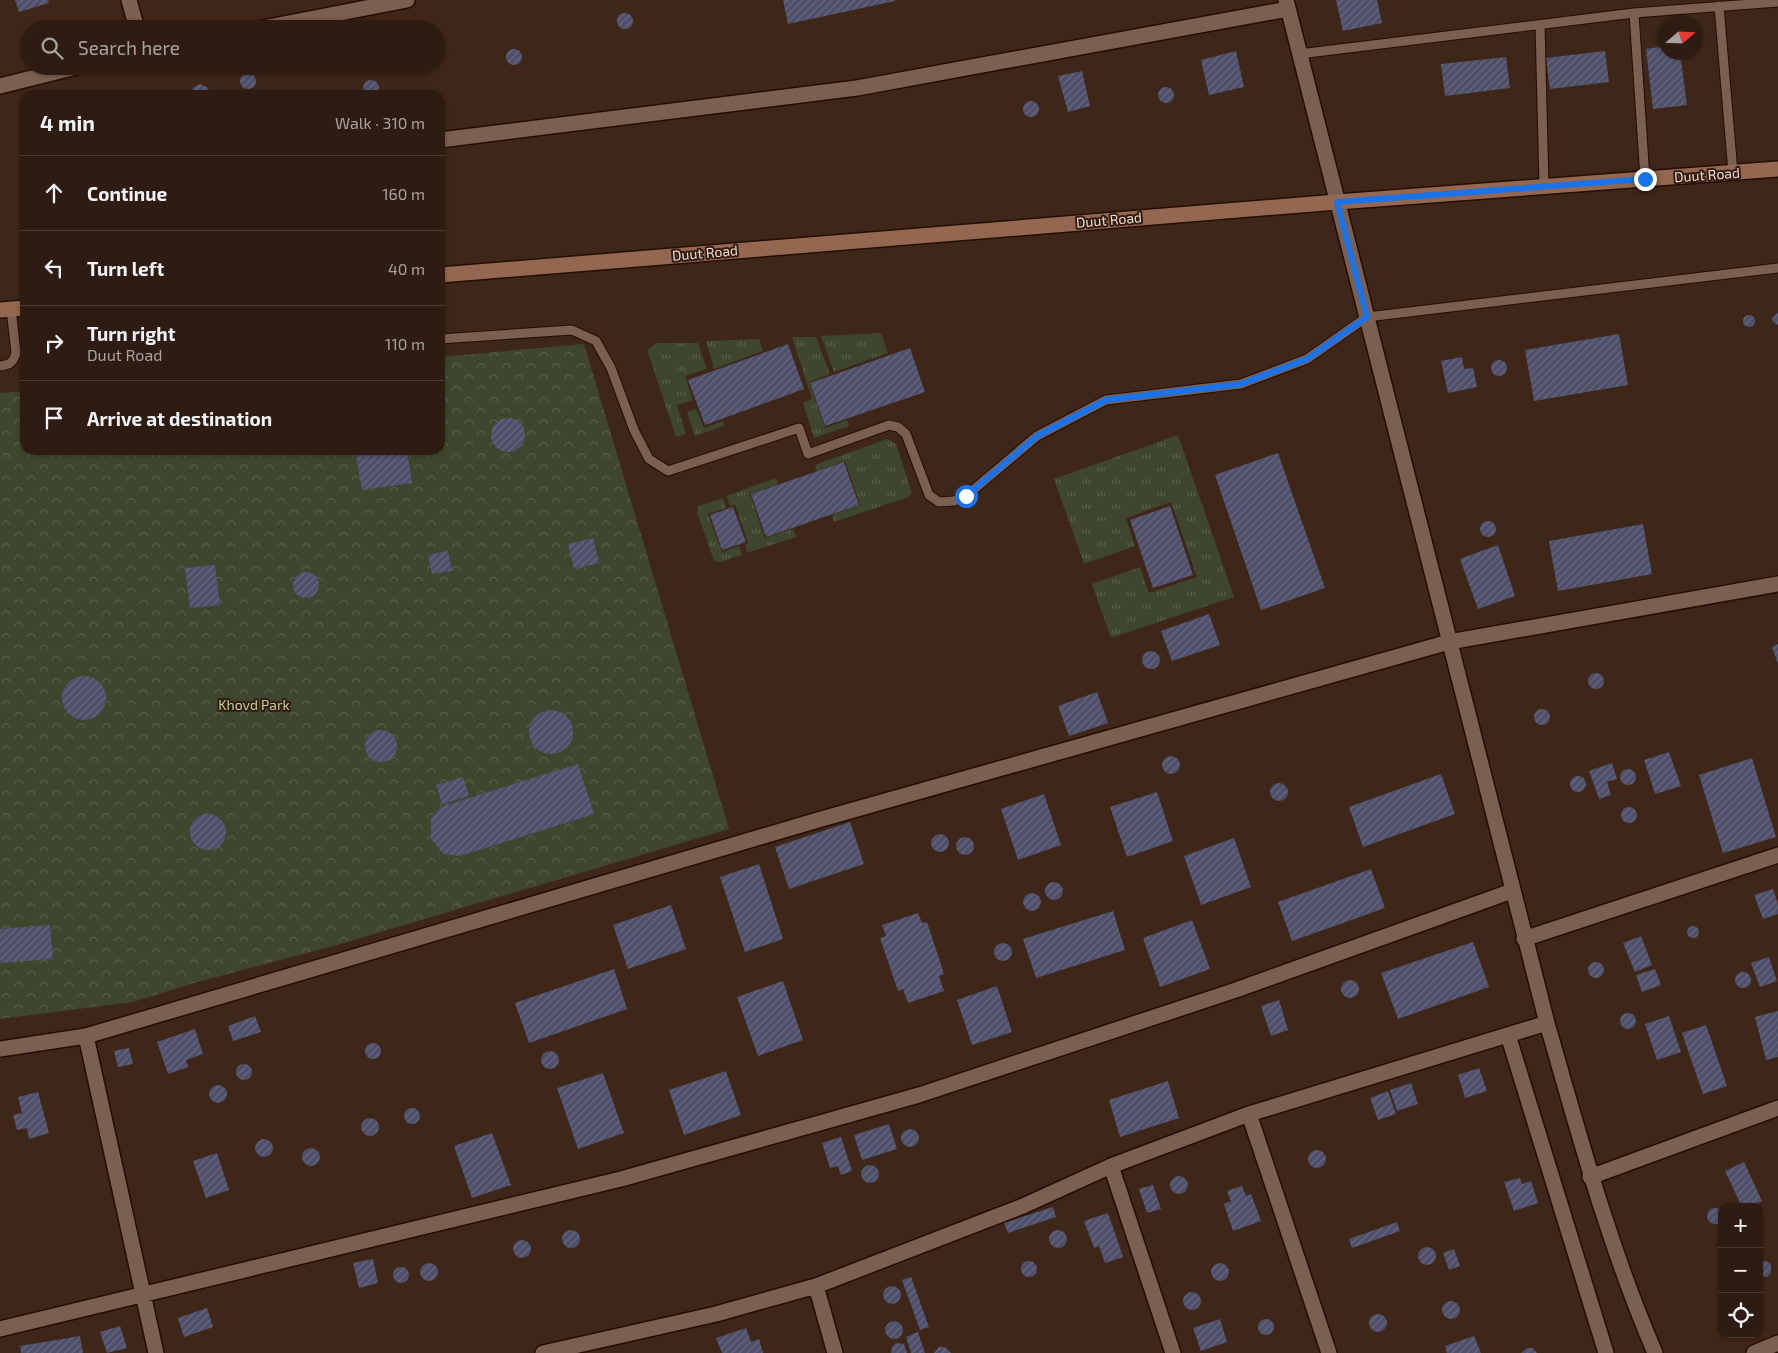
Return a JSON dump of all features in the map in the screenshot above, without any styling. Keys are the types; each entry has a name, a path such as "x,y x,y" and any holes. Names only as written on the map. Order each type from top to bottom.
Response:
{"main road":[{"name":"Duut Road","path":"445,275 1337,202 1778,169"}],"street":[{"path":"129,0 135,20"},
{"path":"304,20 407,0"},
{"path":"445,139 857,88 1287,4 1524,939 1590,1177 1614,1251 1655,1353"},
{"path":"0,86 44,75"},
{"path":"0,1049 86,1036 818,820 1449,642 1778,584"},
{"path":"1524,939 1778,855"},
{"path":"0,1329 612,1182 919,1095 1236,990 1512,891"},
{"path":"543,1353 598,1347 816,1286 1023,1206 1111,1166 1249,1114 1547,1023"},
{"path":"1508,1035 1606,1353"},
{"path":"86,1036 156,1353"},
{"path":"1590,1177 1778,1108"},
{"path":"1249,1114 1329,1353"},
{"path":"1111,1166 1173,1353"},
{"path":"816,1286 835,1353"},
{"path":"1754,1353 1778,1343"}],"lane":[{"path":"1299,54 1634,13 1778,2"},
{"path":"1719,6 1733,173"},
{"path":"1634,13 1645,179"},
{"path":"1540,25 1544,187"},
{"path":"445,339 572,330 596,341 611,368 634,430 649,459 668,471 799,428 808,454 889,425 898,428 906,434 928,495 939,502 954,501 966,496 1037,436 1106,400 1241,384 1307,359 1367,317 1778,268"},
{"path":"0,366 8,365 14,359 16,353 12,309"}],"green space":[{"path":"881,333 888,353 834,372 821,336"},
{"path":"792,337 816,337 830,374 809,382 825,428 847,420 849,426 814,438 803,403 812,399"},
{"path":"759,339 763,351 714,369 706,341"},
{"path":"657,343 698,343 707,369 685,376 693,400 677,405 686,434 676,437 647,350"},
{"name":"Khovd Park","path":"584,344 729,829 337,945 194,983 133,1002 0,1019 0,393 20,391 20,455 445,455 445,357"},
{"path":"696,409 704,428 723,421 724,426 695,436 687,412"},
{"path":"1178,435 1234,597 1111,638 1092,584 1140,567 1149,593 1197,577 1171,502 1126,518 1135,546 1084,564 1054,479"},
{"path":"887,439 896,444 912,493 908,497 834,522 832,515 860,505 845,461 817,471 815,465"},
{"path":"776,478 778,484 750,494 765,538 793,529 796,537 747,553 745,545 748,543 735,505 730,506 726,496"},
{"path":"723,498 726,508 708,514 722,552 739,546 742,555 721,562 714,561 697,512 699,506"}],"building":[{"path":"15,0 48,0 49,3 19,12"},
{"path":"783,0 895,0 895,1 788,24"},
{"path":"1336,0 1377,0 1382,23 1343,31"},
{"path":"625,13 633,21 625,29 617,21"},
{"path":"1658,47 1658,60 1681,60 1687,105 1653,109 1646,49"},
{"path":"514,49 522,57 514,65 506,57"},
{"path":"1236,51 1244,87 1209,95 1201,60"},
{"path":"1605,51 1609,82 1550,89 1546,58"},
{"path":"1506,57 1510,88 1445,96 1441,64"},
{"path":"1082,71 1090,106 1068,112 1058,76"},
{"path":"244,75 252,75 255,78 255,84 248,89 240,81"},
{"path":"371,80 378,85 378,90 364,90 363,88"},
{"path":"200,84 208,90 192,90"},
{"path":"1166,87 1174,95 1166,103 1158,95"},
{"path":"1031,101 1039,109 1031,117 1023,109"},
{"path":"1778,312 1778,325 1773,322 1772,318"},
{"path":"1747,315 1751,315 1755,321 1751,327 1747,327 1743,323 1743,319"},
{"path":"1619,334 1628,385 1534,401 1525,350"},
{"path":"788,344 804,389 705,425 688,380"},
{"path":"910,348 925,392 825,426 810,383"},
{"path":"1462,357 1464,369 1473,368 1477,387 1448,393 1441,361"},
{"path":"1496,360 1502,360 1507,365 1505,374 1496,376 1491,371 1491,365"},
{"path":"508,418 520,423 525,435 520,447 508,452 496,447 491,435 496,423"},
{"path":"1278,453 1325,588 1261,610 1215,475"},
{"path":"356,455 408,455 412,483 362,490"},
{"path":"844,462 859,505 766,537 751,494"},
{"path":"1170,506 1193,575 1153,588 1130,520"},
{"path":"733,507 746,542 722,550 710,515"},
{"path":"1485,521 1491,521 1496,526 1494,535 1485,537 1480,532 1480,526"},
{"path":"1643,524 1652,574 1558,591 1549,541"},
{"path":"593,538 599,563 574,569 568,544"},
{"path":"1498,545 1515,596 1478,609 1460,559"},
{"path":"448,551 452,571 432,574 428,555"},
{"path":"215,565 220,605 190,608 185,568"},
{"path":"306,572 315,576 319,585 315,594 306,598 297,594 293,585 297,576"},
{"path":"1209,614 1220,645 1172,661 1161,631"},
{"path":"1778,644 1778,664 1772,647"},
{"path":"1151,651 1157,654 1160,660 1157,666 1151,669 1145,666 1142,660 1145,654"},
{"path":"1593,673 1599,673 1604,678 1602,687 1593,689 1588,684 1588,678"},
{"path":"84,676 96,680 102,686 106,698 102,710 96,716 84,720 72,716 66,710 62,698 66,686 72,680"},
{"path":"1097,692 1108,723 1069,736 1058,706"},
{"path":"1539,709 1545,709 1550,714 1548,723 1539,725 1534,720 1534,714"},
{"path":"555,710 567,716 572,724 572,740 567,748 559,753 547,754 535,748 530,740 529,728 535,716 543,711"},
{"path":"381,730 393,734 397,746 393,758 381,762 369,758 365,746 369,734"},
{"path":"1669,752 1681,786 1655,794 1644,760"},
{"path":"1171,756 1177,759 1180,765 1177,771 1171,774 1165,771 1162,765 1165,759"},
{"path":"1752,758 1776,837 1723,853 1699,775"},
{"path":"1612,763 1617,779 1607,782 1611,795 1599,799 1589,771"},
{"path":"578,764 594,814 460,856 444,854 431,839 431,819 440,807"},
{"path":"1625,769 1631,769 1636,774 1634,783 1625,785 1620,780 1620,774"},
{"path":"1441,774 1455,814 1363,847 1349,807"},
{"path":"1575,776 1581,776 1586,781 1584,790 1575,792 1570,787 1570,781"},
{"path":"463,777 469,796 442,804 436,785"},
{"path":"1279,783 1285,786 1288,792 1285,798 1279,801 1273,798 1270,792 1273,786"},
{"path":"1157,792 1173,841 1127,857 1110,807"},
{"path":"1044,794 1061,845 1018,860 1001,809"},
{"path":"1626,807 1632,807 1637,812 1635,821 1626,823 1621,818 1621,812"},
{"path":"208,814 221,819 226,832 221,845 208,850 195,845 190,832 195,819"},
{"path":"850,822 864,864 789,889 775,847"},
{"path":"940,834 946,837 949,843 946,849 940,852 934,849 931,843 934,837"},
{"path":"965,837 971,840 974,846 971,852 965,855 959,852 956,846 959,840"},
{"path":"1234,838 1251,887 1201,905 1184,856"},
{"path":"759,864 783,939 745,952 720,877"},
{"path":"1371,869 1385,908 1292,941 1278,902"},
{"path":"1054,882 1060,885 1063,891 1060,897 1054,900 1048,897 1045,891 1048,885"},
{"path":"1773,889 1778,904 1778,914 1763,919 1754,895"},
{"path":"1032,893 1038,896 1041,902 1038,908 1032,911 1026,908 1023,902 1026,896"},
{"path":"671,905 686,949 628,969 613,925"},
{"path":"1113,911 1125,950 1036,978 1023,939"},
{"path":"918,913 922,923 927,922 944,974 939,976 944,991 908,1003 903,989 898,991 880,938 886,936 882,925"},
{"path":"1192,920 1210,969 1160,987 1143,938"},
{"path":"50,925 53,959 0,963 0,929"},
{"path":"1691,926 1695,926 1699,932 1695,938 1691,938 1687,934 1687,930"},
{"path":"1641,936 1652,965 1635,972 1623,943"},
{"path":"1473,942 1489,987 1398,1019 1381,973"},
{"path":"1003,943 1009,946 1012,952 1009,958 1003,961 997,958 994,952 997,946"},
{"path":"1769,957 1777,981 1760,987 1751,963"},
{"path":"1593,962 1599,962 1604,967 1602,976 1593,978 1588,973 1588,967"},
{"path":"614,969 627,1009 529,1043 515,1003"},
{"path":"1655,969 1661,985 1642,992 1636,975"},
{"path":"1740,972 1746,972 1751,977 1749,986 1740,988 1735,983 1735,977"},
{"path":"1350,980 1356,983 1359,989 1356,995 1350,998 1344,995 1341,989 1344,983"},
{"path":"783,981 803,1040 758,1056 737,997"},
{"path":"997,986 1012,1032 972,1045 957,1000"},
{"path":"1279,1000 1288,1030 1271,1036 1261,1006"},
{"path":"1778,1011 1778,1057 1766,1060 1755,1017"},
{"path":"1625,1013 1631,1013 1636,1018 1634,1027 1625,1029 1620,1024 1620,1018"},
{"path":"255,1016 261,1032 233,1041 228,1026"},
{"path":"1669,1016 1681,1052 1657,1060 1645,1024"},
{"path":"1706,1025 1727,1086 1703,1094 1682,1033"},
{"path":"195,1029 203,1054 186,1060 188,1067 168,1074 157,1042"},
{"path":"370,1043 376,1043 381,1048 379,1057 370,1059 365,1054 365,1048"},
{"path":"129,1048 133,1064 118,1067 114,1051"},
{"path":"550,1051 556,1054 559,1060 556,1066 550,1069 544,1066 541,1060 544,1054"},
{"path":"241,1064 247,1064 252,1069 250,1078 241,1080 236,1075 236,1069"},
{"path":"1479,1068 1487,1091 1465,1098 1458,1075"},
{"path":"726,1071 741,1115 684,1135 669,1090"},
{"path":"603,1073 624,1133 578,1149 557,1088"},
{"path":"1168,1081 1179,1118 1120,1137 1109,1100"},
{"path":"1411,1083 1418,1104 1397,1111 1390,1090"},
{"path":"218,1085 224,1088 227,1094 224,1100 218,1103 212,1100 209,1094 212,1088"},
{"path":"1388,1091 1396,1114 1378,1120 1370,1098"},
{"path":"38,1092 49,1133 29,1139 27,1128 17,1130 13,1115 22,1113 18,1097"},
{"path":"409,1108 415,1108 420,1113 418,1122 409,1124 404,1119 404,1113"},
{"path":"370,1118 376,1121 379,1127 376,1133 370,1136 364,1133 361,1127 364,1121"},
{"path":"889,1124 897,1149 862,1160 854,1135"},
{"path":"910,1129 916,1132 919,1138 916,1144 910,1147 904,1144 901,1138 904,1132"},
{"path":"492,1133 511,1185 472,1198 454,1146"},
{"path":"841,1137 852,1171 841,1175 838,1166 830,1168 822,1143"},
{"path":"264,1139 270,1142 273,1148 270,1154 264,1157 258,1154 255,1148 258,1142"},
{"path":"311,1148 317,1151 320,1157 317,1163 311,1166 305,1163 302,1157 305,1151"},
{"path":"1317,1150 1323,1153 1326,1159 1323,1165 1317,1168 1311,1165 1308,1159 1311,1153"},
{"path":"217,1153 229,1190 206,1198 193,1161"},
{"path":"1744,1162 1762,1201 1758,1203 1740,1203 1725,1171"},
{"path":"870,1165 876,1168 879,1174 876,1180 870,1183 864,1180 861,1174 864,1168"},
{"path":"1179,1176 1185,1179 1188,1185 1185,1191 1179,1194 1173,1191 1170,1185 1173,1179"},
{"path":"1520,1178 1522,1184 1531,1181 1538,1203 1514,1211 1504,1182"},
{"path":"1153,1185 1161,1209 1147,1213 1139,1189"},
{"path":"1242,1186 1246,1196 1251,1194 1261,1221 1233,1231 1224,1204 1231,1201 1227,1191"},
{"path":"1053,1207 1056,1217 1008,1233 1004,1223"},
{"path":"1712,1208 1718,1208 1718,1224 1712,1224 1707,1219 1707,1213"},
{"path":"1108,1213 1123,1257 1105,1263 1099,1246 1094,1248 1084,1221"},
{"path":"1397,1222 1400,1231 1352,1248 1349,1239"},
{"path":"571,1230 577,1233 580,1239 577,1245 571,1248 565,1245 562,1239 565,1233"},
{"path":"1058,1230 1064,1233 1067,1239 1064,1245 1058,1248 1052,1245 1049,1239 1052,1233"},
{"path":"522,1240 528,1243 531,1249 528,1255 522,1258 516,1255 513,1249 516,1243"},
{"path":"1427,1247 1433,1250 1436,1256 1433,1262 1427,1265 1421,1262 1418,1256 1421,1250"},
{"path":"1454,1249 1460,1266 1449,1270 1443,1253"},
{"path":"373,1259 378,1283 359,1288 353,1263"},
{"path":"1026,1261 1032,1261 1037,1266 1035,1275 1026,1277 1021,1272 1021,1266"},
{"path":"1763,1261 1771,1264 1771,1273 1767,1277 1763,1276"},
{"path":"429,1263 435,1266 438,1272 435,1278 429,1281 423,1278 420,1272 423,1266"},
{"path":"1220,1263 1226,1266 1229,1272 1226,1278 1220,1281 1214,1278 1211,1272 1214,1266"},
{"path":"398,1267 404,1267 409,1272 407,1281 398,1283 393,1278 393,1272"},
{"path":"911,1277 929,1327 920,1330 902,1280"},
{"path":"892,1286 898,1289 901,1295 898,1301 892,1304 886,1301 883,1295 886,1289"},
{"path":"1192,1292 1198,1295 1201,1301 1198,1307 1192,1310 1186,1307 1183,1301 1186,1295"},
{"path":"1451,1301 1457,1304 1460,1310 1457,1316 1451,1319 1445,1316 1442,1310 1445,1304"},
{"path":"207,1308 213,1327 184,1337 178,1318"},
{"path":"1378,1314 1384,1317 1387,1323 1384,1329 1378,1332 1372,1329 1369,1323 1372,1317"},
{"path":"1220,1319 1227,1342 1201,1351 1193,1328"},
{"path":"1263,1319 1269,1319 1274,1324 1272,1333 1263,1335 1258,1330 1258,1324"},
{"path":"894,1321 900,1324 903,1330 900,1336 894,1339 888,1336 885,1330 888,1324"},
{"path":"120,1326 127,1348 107,1353 100,1332"},
{"path":"746,1328 751,1342 759,1339 763,1353 722,1353 716,1338"},
{"path":"918,1332 925,1353 911,1353 906,1337"},
{"path":"80,1336 83,1353 21,1353 20,1346"},
{"path":"1474,1336 1481,1353 1447,1353 1445,1346"},
{"path":"896,1343 904,1344 907,1353 891,1353 892,1347"},
{"path":"939,1347 945,1347 951,1353 934,1353"},
{"path":"1527,1348 1533,1348 1537,1353 1521,1353"}],"route":[{"path":"966,496 1037,436 1106,400 1241,384 1307,359 1367,317 1337,202 1645,179"}]}
